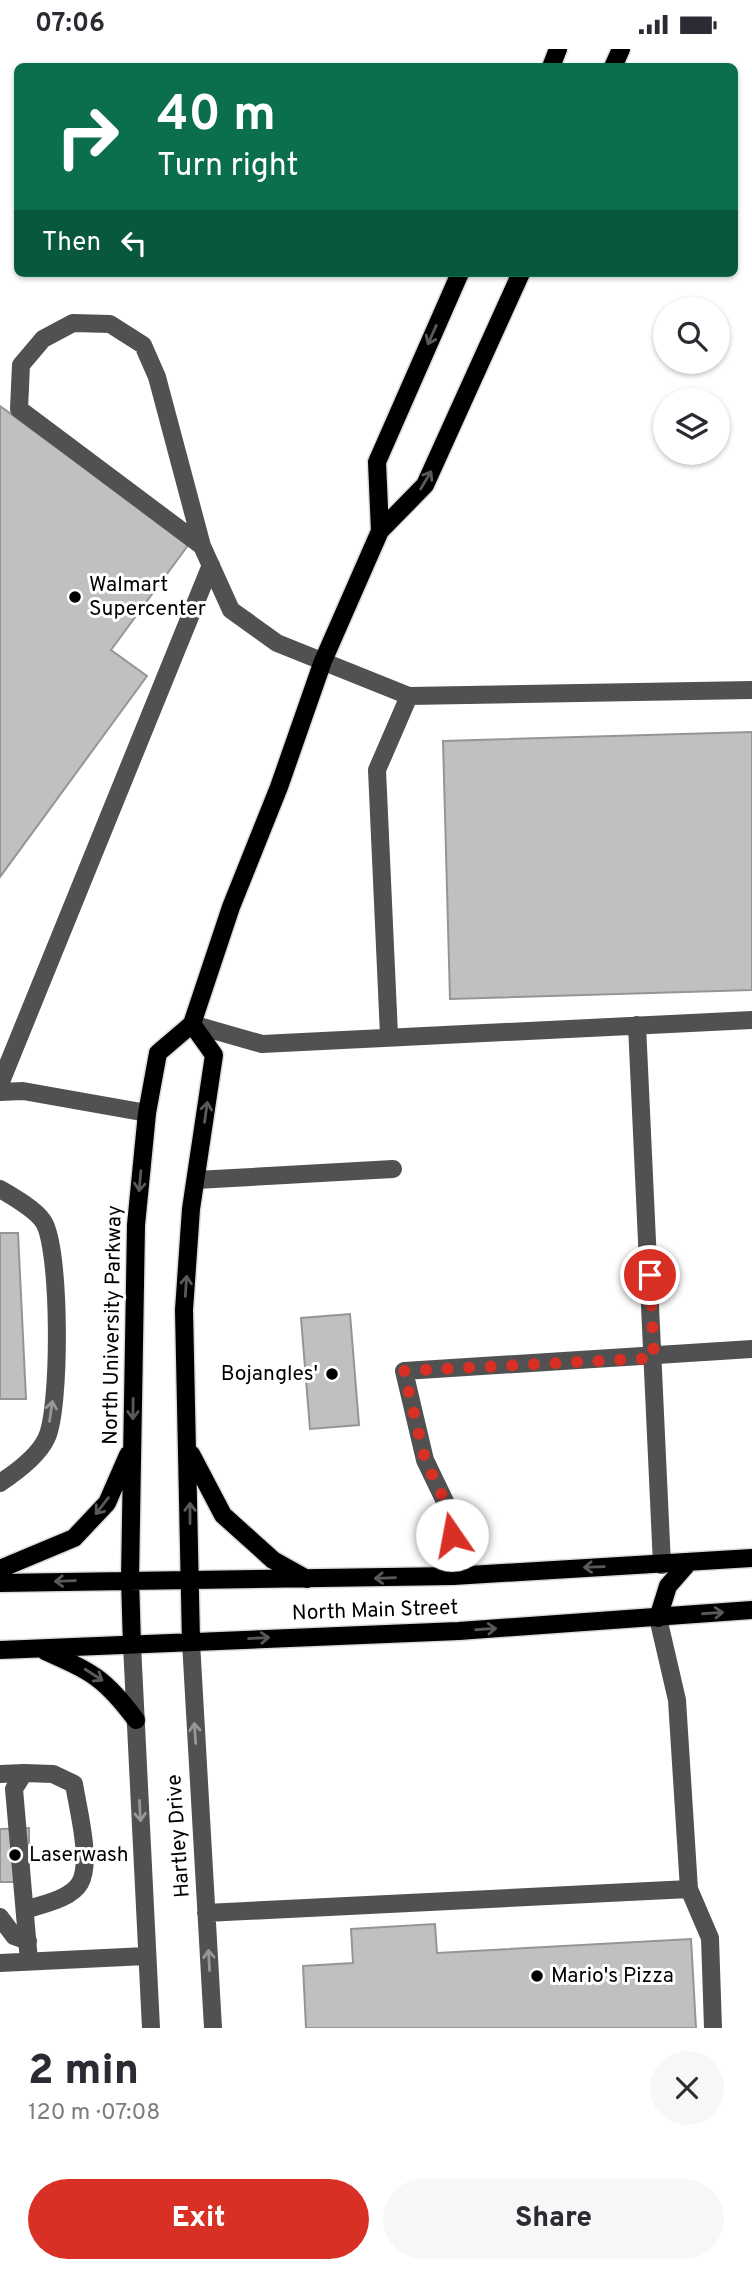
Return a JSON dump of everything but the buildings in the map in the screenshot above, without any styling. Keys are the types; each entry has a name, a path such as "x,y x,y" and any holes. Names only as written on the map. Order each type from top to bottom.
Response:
{"main road":[{"path":"380,531 377,462 458,277"},
{"path":"191,1642 184,1310 196,1180 214,1055 192,1024 231,907 323,661 380,531 425,485 518,277"},
{"name":"North University Parkway","path":"132,1645 130,1579 136,1225 146,1113 158,1053 192,1024"},
{"path":"0,1569 74,1538 107,1503 132,1445"},
{"path":"189,1450 223,1515 273,1560 310,1581"},
{"name":"North Main Street","path":"0,1583 130,1579 310,1581 453,1576 752,1558"},
{"path":"658,1618 668,1586 689,1562"},
{"name":"North Main Street","path":"0,1650 459,1631 752,1611"},
{"path":"39,1649 93,1672 112,1688 135,1720"}],"street":[{"path":"202,545 19,409 21,365 43,339 74,323 110,324 143,345 158,377 202,545 231,611 277,643 409,696 752,690"},
{"path":"0,1084 211,565"},
{"path":"389,1035 377,770 409,696"},
{"path":"192,1024 262,1044 389,1035 752,1020"},
{"path":"637,1025 662,1565"},
{"path":"0,1092 23,1091 146,1113"},
{"path":"196,1180 393,1169"},
{"path":"0,1189 43,1221 55,1265 57,1329 56,1372 47,1439 15,1473 0,1483"},
{"path":"453,1576 451,1514 425,1460 404,1371 654,1358 752,1349"},
{"path":"658,1618 677,1700 689,1889 710,1938 713,2028"},
{"name":"Hartley Drive","path":"191,1642 213,2028"},
{"name":"Hartley Drive","path":"132,1645 151,2028"},
{"path":"24,1773 14,1789 29,1961"},
{"path":"0,1774 53,1774 74,1784 86,1865 79,1885 58,1899 26,1910"},
{"path":"206,1913 689,1889"},
{"path":"0,1917 14,1936 28,1941"},
{"path":"0,1963 146,1956"}],"place":[{"name":"Walmart Supercenter","path":"75,597"},
{"name":"Bojangles'","path":"332,1374"},
{"name":"Laserwash","path":"15,1855"},
{"name":"Mario's Pizza","path":"537,1976"}],"route":[{"path":"452,1535 451,1514 425,1460 404,1371 654,1358 650,1275"}]}
